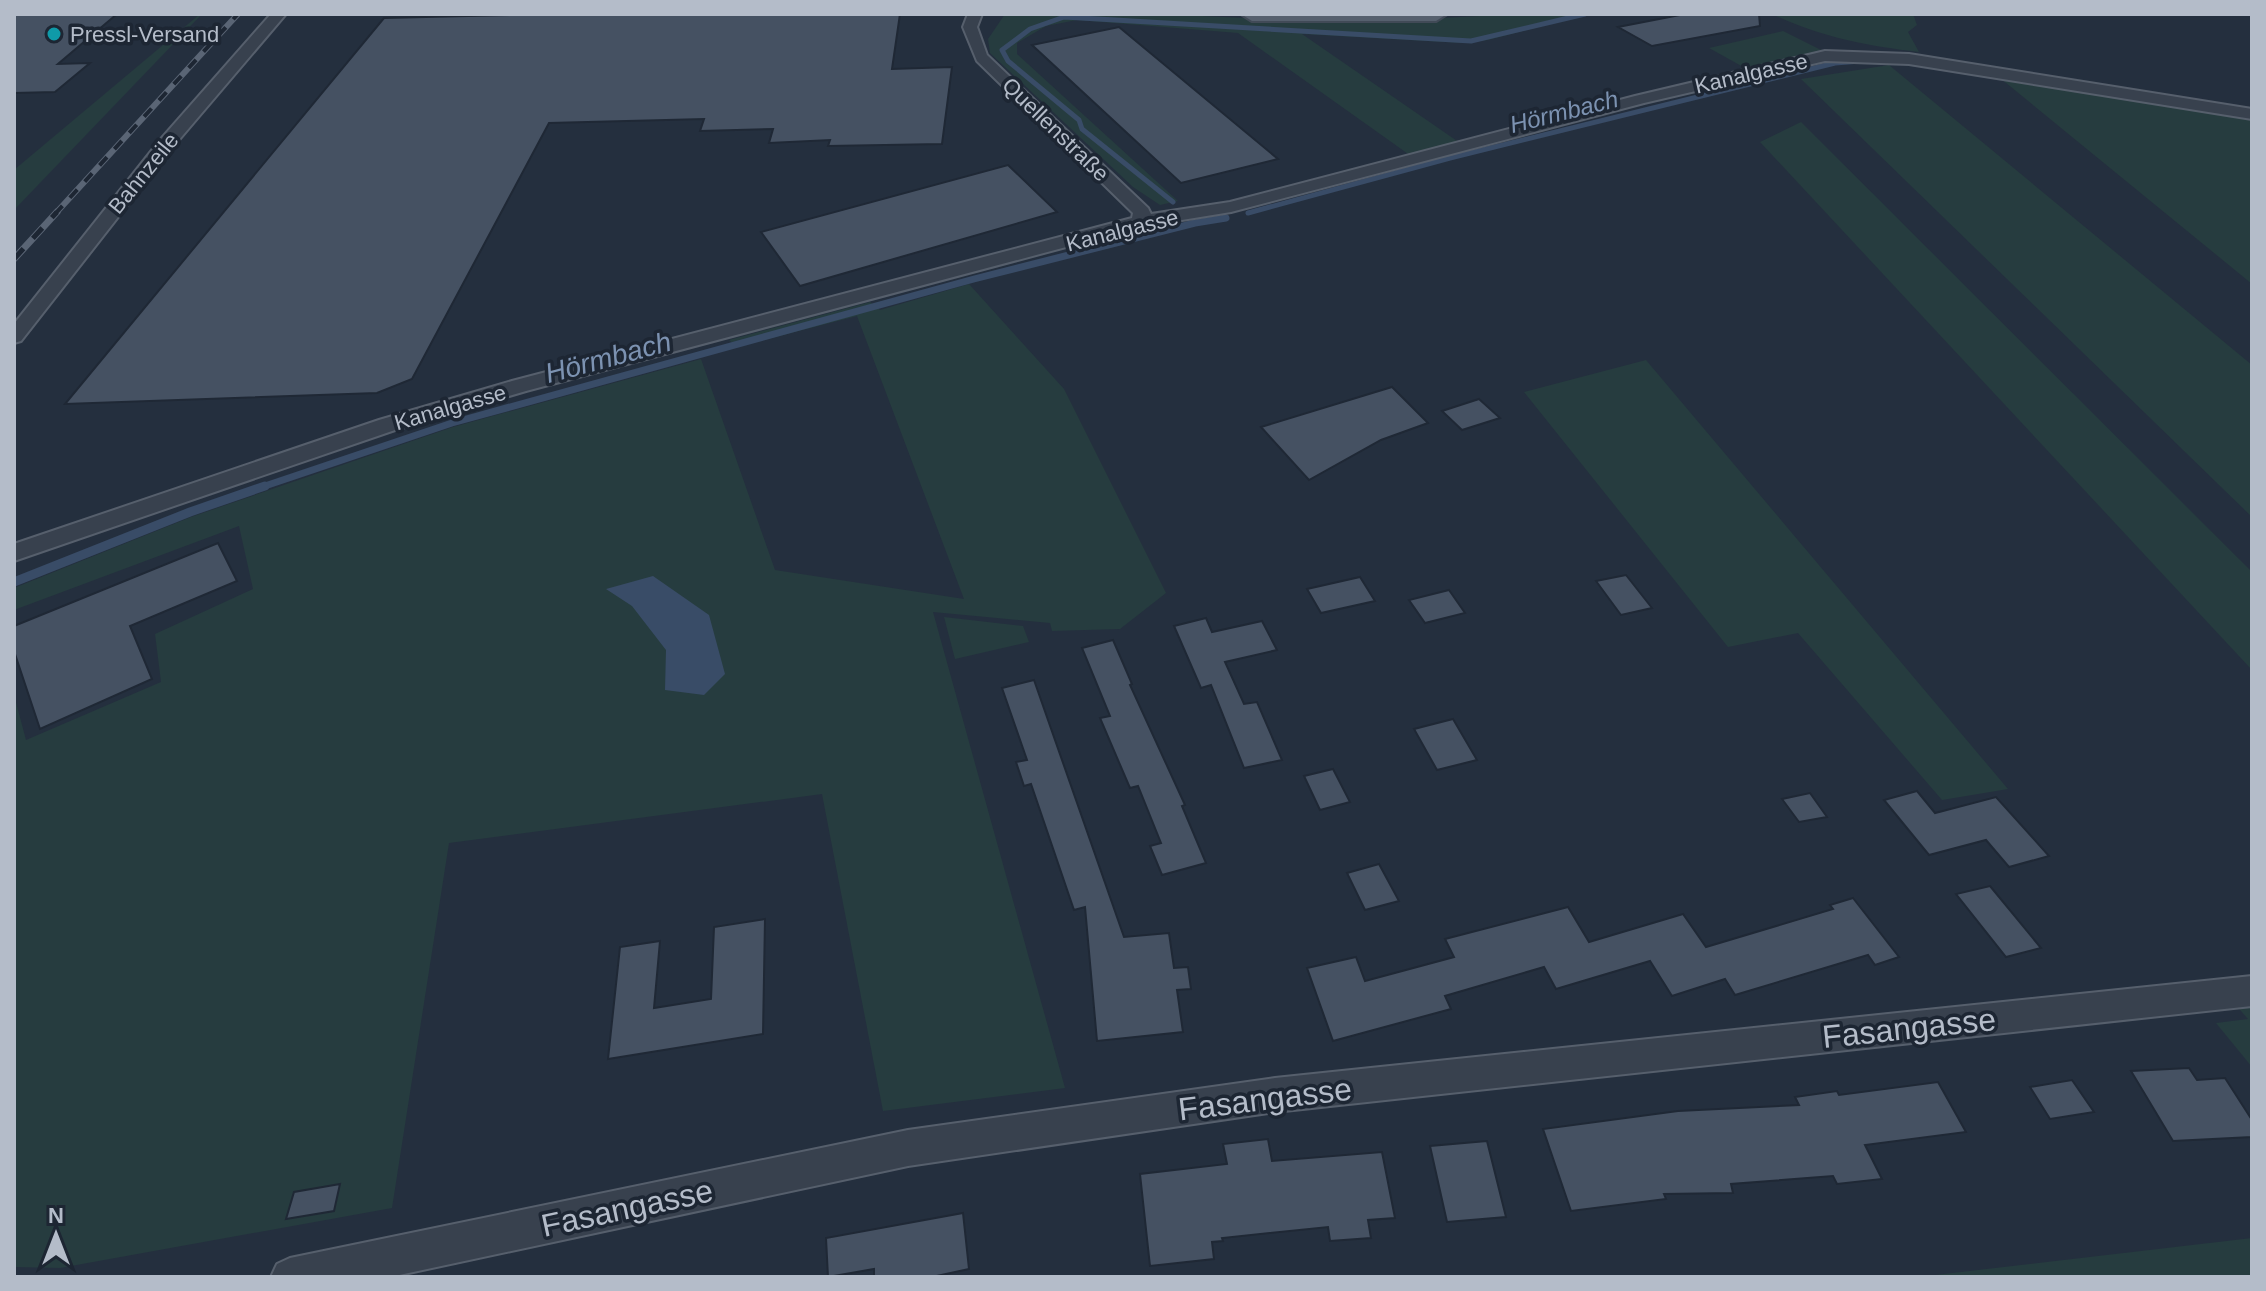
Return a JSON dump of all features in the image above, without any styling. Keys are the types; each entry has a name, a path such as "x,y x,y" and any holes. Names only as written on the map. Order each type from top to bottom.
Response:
{"main road":[{"path":"1252,14 1436,14"}],"street":[{"name":"Bahnzeile","path":"14,337 166,144 279,14"},
{"name":"Quellenstraße","path":"975,14 970,27 980,32 976,50 982,58 1142,212 1140,221"},
{"name":"Kanalgasse","path":"14,553 387,425 519,386 1131,226 1140,221 1231,207 1641,99 1825,56 1909,59 2252,114"},
{"name":"Fasangasse","path":"290,1277 339,1273 908,1148 1275,1095 1494,1075 2252,991"}],"green space":[{"path":"202,14 14,210 14,170"},
{"path":"1005,14 1160,14 1349,23 1516,14 1590,14 1488,40 1463,43 1302,34 1460,143 1411,156 1238,33 1077,20 1046,26 1017,43 1017,54 1178,201 1160,205 1133,187 990,53 988,39"},
{"path":"1772,14 1913,14 1917,25 1908,32 1919,52 1844,39"},
{"path":"1783,31 1821,50 1745,68 1709,48"},
{"path":"1889,65 2252,365 2252,517 1801,79"},
{"path":"1989,69 2252,111 2252,284"},
{"path":"1801,122 2252,572 2252,670 1760,142"},
{"path":"969,284 1064,389 1166,593 1120,629 1052,631 1050,623 933,612 1065,1088 883,1111 822,794 449,843 392,1208 60,1268 14,1267 14,695 26,740 161,682 155,634 253,589 239,526 14,610 14,588 191,517 453,427 701,359 775,570 964,599 857,316 737,347 729,340 870,302 880,310"},
{"path":"1646,360 2008,789 1942,800 1798,633 1728,647 1524,392"},
{"path":"944,617 1023,626 1029,642 955,659"},
{"path":"2252,983 2252,1067 2216,1023 2248,1019 2220,987"},
{"path":"2252,1238 2252,1277 1918,1277"}],"water":[{"path":"653,576 709,615 725,674 704,695 665,690 666,650 632,606 606,589"}],"building":[{"name":"Pressl-Versand","path":"14,14 117,14 58,64 90,63 55,92 14,93"},
{"path":"553,14 900,14 892,69 952,67 942,144 828,146 830,140 769,143 773,129 700,131 704,119 549,123 412,379 377,393 65,404 384,18"},
{"path":"1685,14 1759,14 1760,26 1652,46 1618,27"},
{"path":"1119,27 1278,159 1181,183 1032,45"},
{"path":"1008,165 1057,212 800,286 761,232"},
{"path":"1392,387 1428,423 1381,440 1309,480 1261,427"},
{"path":"1479,399 1500,418 1462,430 1442,411"},
{"path":"218,543 237,581 130,626 152,679 40,729 14,651 14,626"},
{"path":"1626,575 1652,608 1621,615 1596,581"},
{"path":"1360,577 1375,601 1321,613 1307,589"},
{"path":"1449,590 1465,613 1425,623 1409,600"},
{"path":"1206,618 1212,632 1262,621 1277,650 1225,662 1244,704 1257,702 1282,760 1244,768 1211,685 1201,688 1174,626"},
{"path":"1113,640 1130,685 1185,805 1182,806 1206,863 1162,875 1150,846 1161,843 1138,786 1130,788 1100,718 1110,716 1082,648"},
{"path":"1034,680 1124,937 1169,933 1174,968 1188,967 1191,989 1177,990 1183,1032 1097,1041 1085,907 1074,910 1031,784 1024,786 1016,762 1027,760 1002,688"},
{"path":"1453,719 1477,760 1437,770 1414,729"},
{"path":"1333,769 1350,802 1320,810 1304,776"},
{"path":"1917,791 1935,813 1996,797 2049,856 2009,867 1986,840 1929,855 1884,800"},
{"path":"1810,793 1827,817 1799,822 1782,799"},
{"path":"1379,864 1399,901 1365,910 1347,873"},
{"path":"1990,886 2041,948 2006,957 1956,894"},
{"path":"1853,898 1899,957 1875,965 1868,955 1735,995 1725,979 1672,996 1650,961 1556,989 1544,967 1445,996 1451,1009 1333,1041 1307,968 1356,957 1365,981 1454,957 1445,939 1568,907 1589,942 1683,914 1706,947 1833,909 1830,905"},
{"path":"765,919 763,1034 608,1059 620,947 660,941 654,1008 711,999 714,927"},
{"path":"2189,1068 2197,1080 2225,1078 2252,1120 2252,1137 2173,1141 2131,1071"},
{"path":"2072,1080 2094,1112 2050,1119 2030,1087"},
{"path":"1938,1082 1966,1132 1865,1145 1882,1179 1837,1184 1833,1176 1731,1184 1733,1193 1664,1194 1666,1199 1571,1211 1543,1129 1678,1111 1799,1105 1795,1097 1837,1091 1839,1095"},
{"path":"1268,1139 1272,1161 1382,1152 1395,1218 1368,1220 1371,1238 1330,1241 1328,1227 1222,1238 1223,1241 1212,1242 1214,1259 1150,1266 1140,1174 1227,1164 1223,1144"},
{"path":"1487,1141 1506,1217 1447,1222 1430,1146"},
{"path":"340,1184 334,1211 286,1219 294,1192"},
{"path":"963,1213 969,1269 932,1277 874,1277 874,1269 828,1277 826,1238"}],"waterway":[{"name":"Hörmbach","path":"1173,202 1082,129 1079,120 1008,61 1002,50 1030,29 1064,17 1471,41 1585,14"},
{"name":"Hörmbach","path":"1248,213 1450,158 1835,63 1861,61"},
{"name":"Hörmbach","path":"259,488 452,423 974,279 1195,223 1226,218"},
{"name":"Hörmbach","path":"14,582 190,512 265,486"}],"railway":[{"path":"55,214 238,14"},
{"path":"14,259 57,212"}],"place":[{"name":"Pressl-Versand","path":"54,34"}]}
